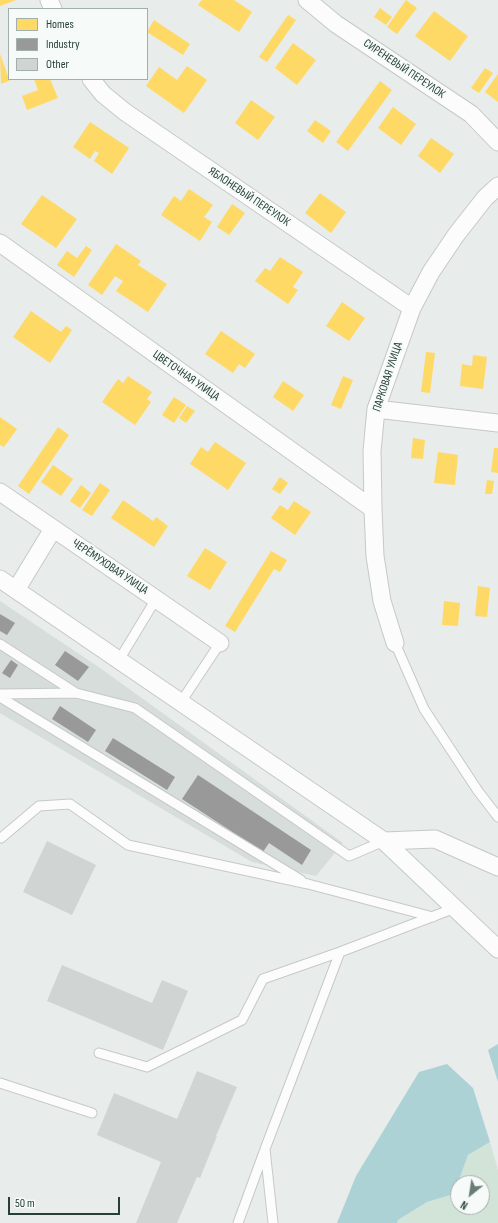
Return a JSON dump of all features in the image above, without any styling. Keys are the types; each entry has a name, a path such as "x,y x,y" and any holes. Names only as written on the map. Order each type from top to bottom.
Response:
{"street":[{"name":"СИРЕНЕВЫЙ ПЕРЕУЛОК","path":"307,0 336,24 471,114 498,142"},
{"name":"ЯБЛОНЕВЫЙ ПЕРЕУЛОК","path":"92,80 103,94 126,112 412,308"},
{"name":"ПАРКОВАЯ УЛИЦА","path":"395,643 382,601 376,556 372,451 376,409 412,308 431,272 456,235 485,198 498,186"},
{"name":"ЦВЕТОЧНАЯ УЛИЦА","path":"0,243 373,508"},
{"path":"376,409 498,423"},
{"name":"ЧЕРЁМУХОВАЯ УЛИЦА","path":"0,492 220,643"},
{"path":"16,590 53,529"},
{"path":"0,579 384,841 498,949"},
{"path":"384,841 435,839 498,867"}],"lane":[{"path":"119,660 156,599"},
{"path":"181,702 220,643"},
{"path":"395,643 424,709 478,791 498,817"},
{"path":"0,644 76,693"},
{"path":"0,695 76,693 135,708 349,856 384,841"},
{"path":"0,695 308,884"},
{"path":"1,838 39,806 70,804 128,845 308,884 433,917"},
{"path":"99,1053 146,1067 242,1020 263,979 340,952 455,908"},
{"path":"238,1223 340,952"},
{"path":"0,1083 92,1113"},
{"path":"265,1149 273,1223"}],"shaded area":[{"path":"0,601 100,668 343,843 316,876 252,862 0,713"}],"green space":[{"path":"490,1142 498,1170 498,1223 397,1223 398,1220 427,1202 450,1195 450,1215 490,1215 490,1175 461,1175 468,1155"}],"water":[{"path":"498,1044 498,1082 488,1050"},
{"path":"447,1064 473,1088 490,1142 468,1155 461,1175 450,1175 450,1195 427,1202 398,1220 397,1223 337,1223 356,1176 419,1072"}],"building: Homes":[{"path":"0,0 16,0 0,6"},
{"path":"202,0 234,0 252,12 239,32 198,5"},
{"path":"406,0 417,8 397,34 387,27"},
{"path":"380,8 392,17 386,25 374,17"},
{"path":"434,11 468,36 450,61 415,36"},
{"path":"288,15 296,20 267,62 259,57"},
{"path":"154,20 190,44 183,55 148,33"},
{"path":"293,43 316,60 297,85 275,68"},
{"path":"0,54 8,80 11,80 1,84"},
{"path":"187,66 207,80 184,113 146,86 159,67 177,80"},
{"path":"485,68 493,73 479,93 471,88"},
{"path":"498,74 498,102 485,92"},
{"path":"34,80 50,80 58,98 27,110 22,96 38,90"},
{"path":"380,81 392,90 348,151 336,142"},
{"path":"251,100 275,117 258,140 235,123"},
{"path":"393,107 416,124 401,145 378,128"},
{"path":"315,120 331,131 323,143 307,131"},
{"path":"90,122 129,148 112,174 94,161 99,153 95,151 90,159 73,147"},
{"path":"431,138 454,154 440,173 418,156"},
{"path":"189,189 213,205 204,217 212,222 200,241 161,215 174,196 181,201"},
{"path":"320,193 346,212 331,233 305,213"},
{"path":"42,195 77,219 56,248 21,224"},
{"path":"232,204 245,213 229,235 217,227"},
{"path":"116,244 141,261 138,265 167,284 148,312 116,291 123,281 115,276 102,295 88,285"},
{"path":"86,246 92,250 74,277 57,265 67,251 77,258"},
{"path":"280,257 303,272 293,287 298,290 288,304 255,281 265,268 270,271"},
{"path":"342,302 365,318 349,341 326,326"},
{"path":"31,311 61,332 66,326 72,330 50,363 13,337"},
{"path":"221,331 255,354 245,368 239,364 233,373 205,354"},
{"path":"426,352 435,353 430,393 421,392"},
{"path":"473,355 487,357 483,389 460,386 462,364 472,366"},
{"path":"128,376 152,392 147,399 151,402 135,425 102,402 118,379 123,383"},
{"path":"343,376 353,380 341,409 331,405"},
{"path":"283,381 304,395 293,411 273,397"},
{"path":"174,397 186,405 174,423 162,415"},
{"path":"187,406 195,411 186,423 179,418"},
{"path":"0,417 17,429 4,447 0,445"},
{"path":"58,427 69,435 29,494 18,486"},
{"path":"413,438 425,440 423,459 411,458"},
{"path":"215,442 246,463 228,490 190,464 201,447 208,452"},
{"path":"494,448 498,448 498,473 491,472"},
{"path":"438,452 458,455 455,485 434,483"},
{"path":"53,465 73,479 61,496 41,482"},
{"path":"280,477 288,483 280,494 272,489"},
{"path":"487,480 494,481 492,494 485,494"},
{"path":"100,483 110,490 92,516 82,510"},
{"path":"81,485 91,493 80,508 70,501"},
{"path":"123,500 153,521 156,517 168,526 154,547 111,518"},
{"path":"294,501 311,512 295,535 271,518 280,505 288,510"},
{"path":"205,548 227,562 210,590 187,576"},
{"path":"271,551 287,560 280,572 274,569 235,632 225,626"},
{"path":"478,586 490,588 487,617 475,616"},
{"path":"444,601 460,603 458,626 442,625"}],"building: Industry":[{"path":"0,614 15,623 7,635 0,631"},
{"path":"65,651 89,667 78,681 55,665"},
{"path":"11,660 18,665 10,678 2,673"},
{"path":"60,706 96,730 88,742 52,719"},
{"path":"113,738 175,777 167,790 105,751"},
{"path":"198,775 311,850 302,865 269,843 263,852 182,799"}],"building: Other":[{"path":"47,841 96,865 72,915 23,892"},
{"path":"62,965 152,1003 162,980 188,991 163,1050 47,1001"},
{"path":"197,1071 237,1087 200,1178 197,1177 177,1223 136,1223 161,1162 97,1135 114,1093 177,1119"}]}
